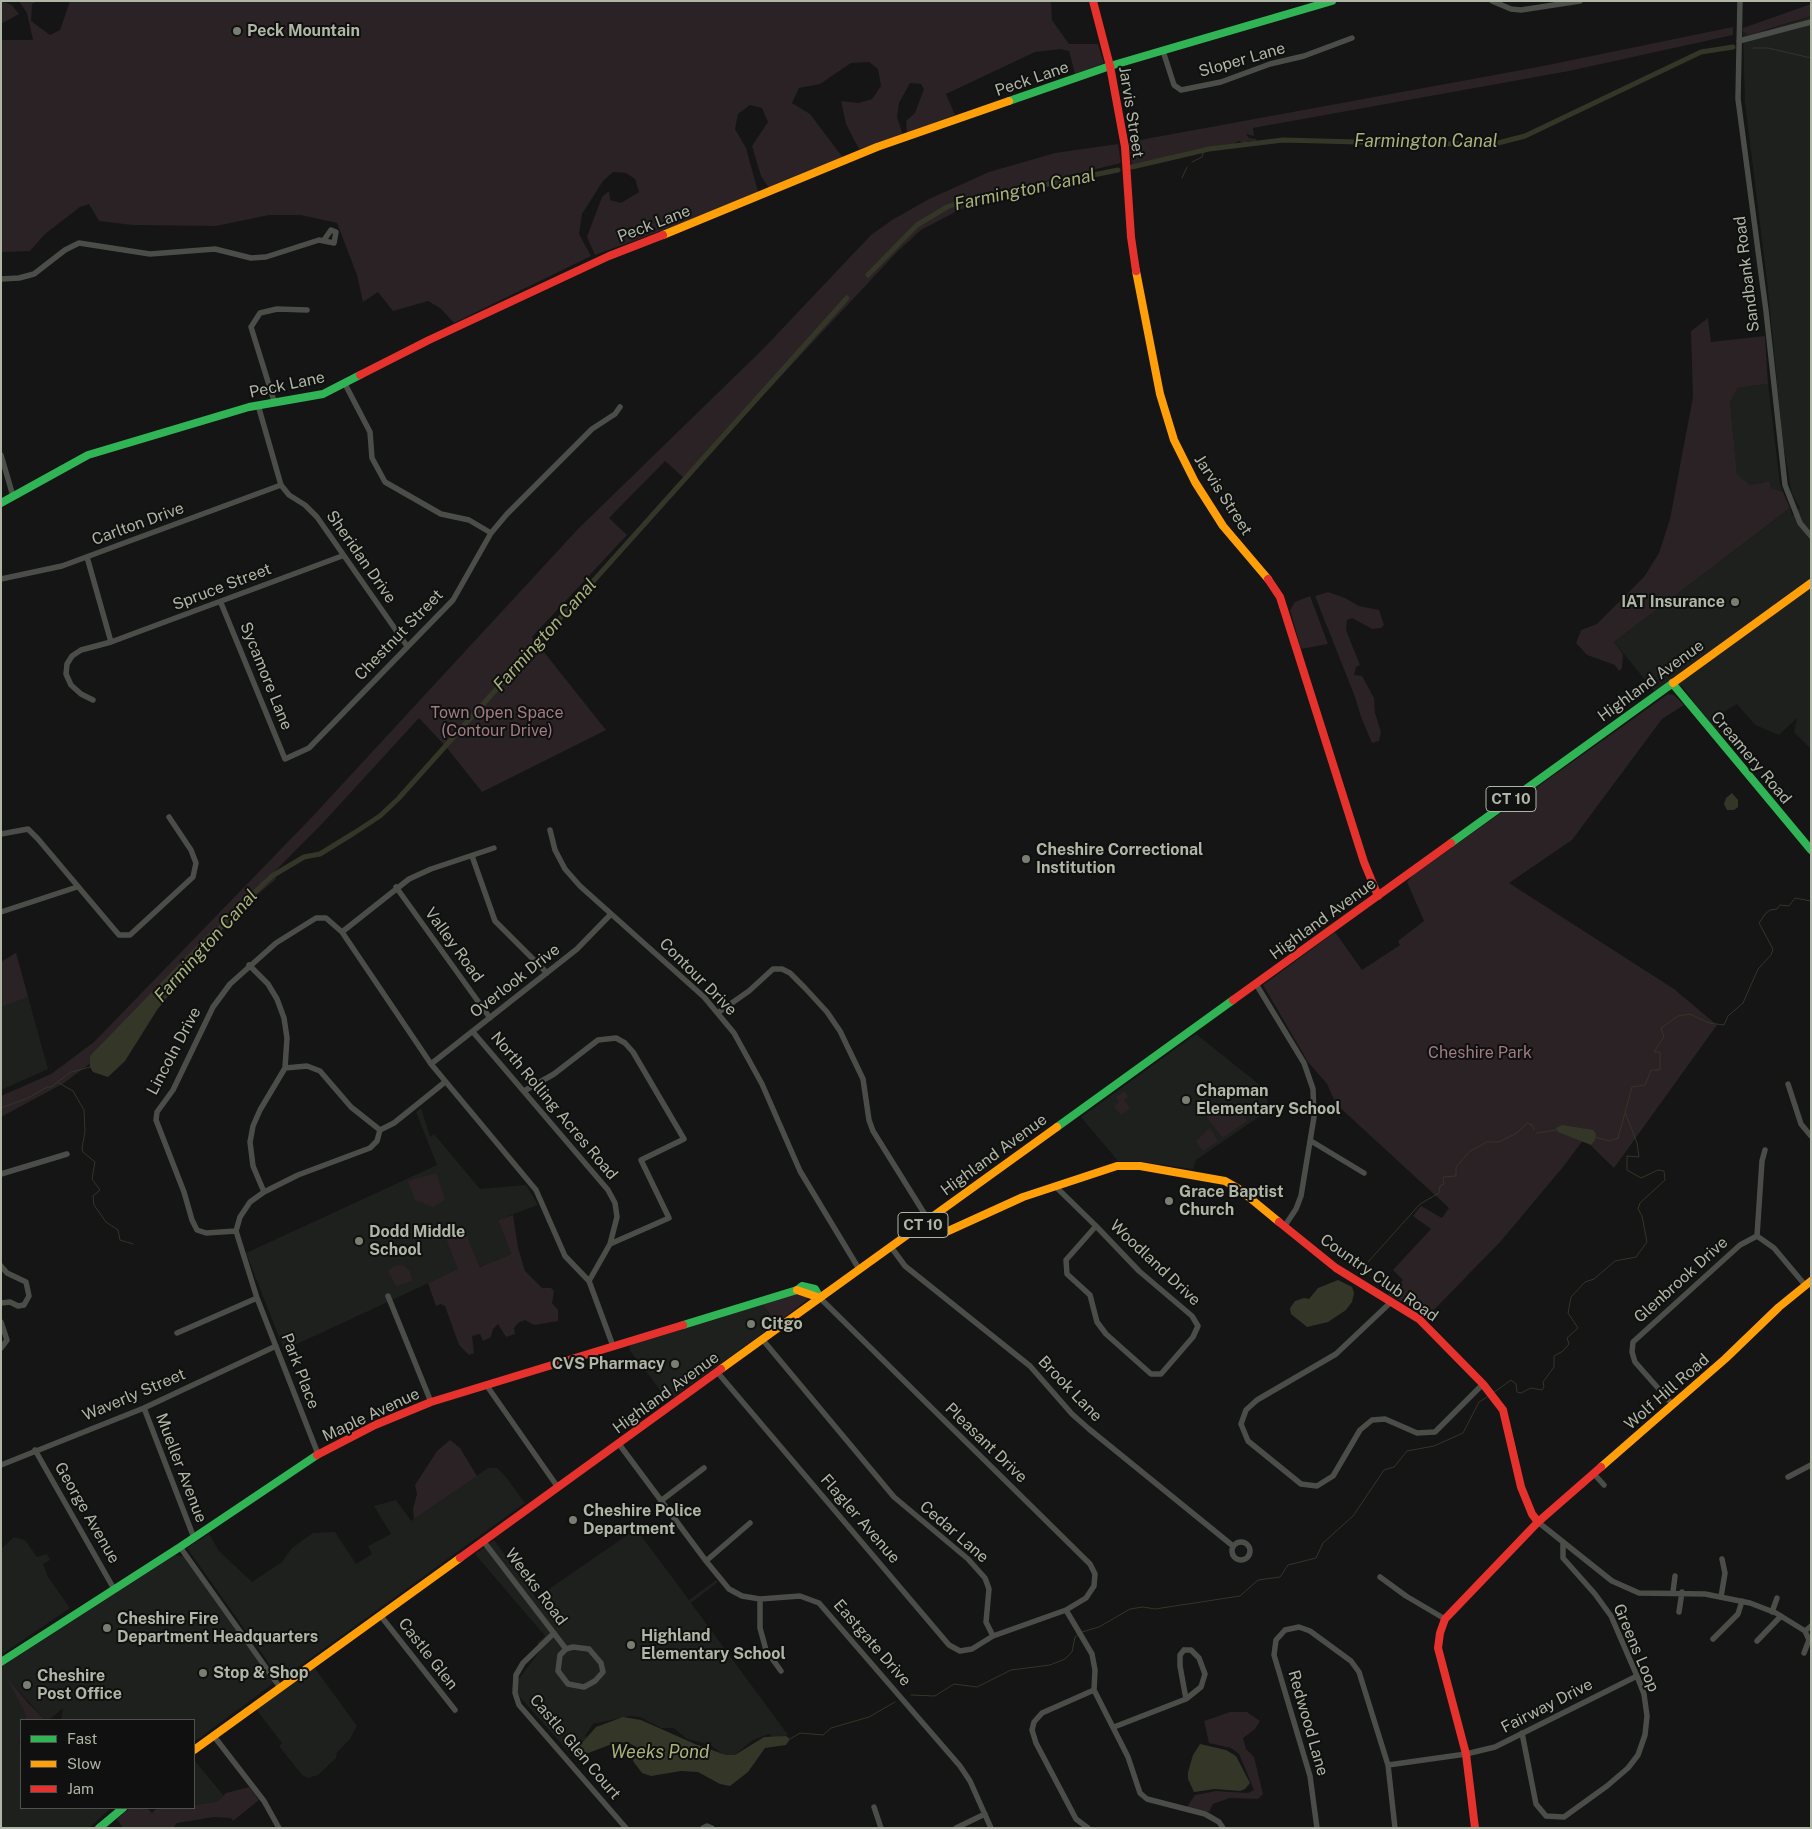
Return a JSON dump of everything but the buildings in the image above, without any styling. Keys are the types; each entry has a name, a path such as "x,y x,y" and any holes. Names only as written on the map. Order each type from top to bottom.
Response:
{"main road":[{"name":"Jarvis Street","path":"1093,1 1110,66 1125,146 1131,237 1143,314 1160,394 1174,440 1195,482 1224,526 1263,573 1280,597 1364,862 1378,896"},
{"name":"Peck Lane","path":"1,503 88,455 258,405 274,401 316,397 411,349 609,256 748,202 877,148 1110,66 1332,1"},
{"name":"Highland Avenue","path":"195,1749 279,1686 484,1542 557,1486 718,1373 859,1269 928,1221 1036,1140 1256,984 1811,583"},
{"name":"Creamery Road","path":"1672,683 1740,768 1811,850"},
{"name":"Country Club Road","path":"928,1221 935,1229 946,1232 1023,1197 1104,1169 1123,1165 1218,1178 1239,1189 1342,1272 1424,1323 1485,1387 1495,1398 1507,1421 1521,1487 1532,1514 1538,1522"},
{"name":"Wolf Hill Road","path":"1538,1522 1673,1405 1808,1283"},
{"name":"Maple Avenue","path":"1,1662 194,1538 318,1454 376,1425 431,1402 797,1290 820,1298"},
{"path":"1475,1828 1466,1754 1438,1648 1440,1633 1445,1618 1538,1522"},
{"path":"99,1828 121,1809"}],"street":[{"path":"1492,1 1511,9 1521,10 1580,1"},
{"name":"Sandbank Road","path":"1740,1 1738,99 1766,311 1784,485 1800,523 1811,536"},
{"path":"1738,41 1811,22"},
{"name":"Sloper Lane","path":"1163,51 1174,85 1181,90 1222,82 1270,64 1304,56 1352,38"},
{"path":"1,278 19,278 34,274 64,250 78,243 151,254 215,249 251,258 266,257 324,240"},
{"path":"274,401 251,327 260,313 276,309 307,310"},
{"path":"345,384 370,432 372,458 385,482 440,514 469,520 491,533"},
{"path":"258,405 281,485"},
{"name":"Chestnut Street","path":"285,759 309,748 453,600 491,533 507,514 592,428 615,414 620,407"},
{"path":"1,456 13,496"},
{"name":"Sheridan Drive","path":"281,485 289,495 305,505 317,517 342,556 407,646"},
{"name":"Carlton Drive","path":"1,579 62,566 281,485"},
{"name":"Spruce Street","path":"93,700 81,694 71,685 66,674 67,664 72,656 81,650 111,642 221,603 342,556"},
{"path":"88,557 111,642"},
{"name":"Sycamore Lane","path":"221,603 285,759"},
{"path":"1,834 28,829 38,838 118,936 130,935 193,877 196,863 191,850 169,817"},
{"name":"Contour Drive","path":"550,830 555,850 565,869 580,886 719,1012 734,1033 758,1075 800,1171 859,1269"},
{"path":"494,848 431,869 396,887 342,932 431,1064 528,1178 536,1190 565,1256 589,1281 612,1346"},
{"path":"472,856 495,922 547,972"},
{"name":"Valley Road","path":"396,887 490,1018"},
{"path":"1,912 77,888"},
{"name":"Overlook Drive","path":"431,1064 577,949 611,914"},
{"name":"Lincoln Drive","path":"236,1231 206,1233 197,1230 156,1120 157,1112 173,1090 212,1007 230,984 249,965 276,943 316,918 326,918 342,932"},
{"path":"249,965 268,984 281,1008 287,1038 286,1068 253,1126 250,1142 253,1166 264,1192"},
{"path":"719,1012 749,991 773,969 782,969 805,988 827,1012 840,1031 863,1079 869,1120 873,1131 928,1221"},
{"path":"1256,984 1310,1076 1314,1106 1311,1140 1301,1196 1284,1227"},
{"name":"North Rolling Acres Road","path":"473,1032 608,1190 615,1203 617,1217 610,1244 589,1281"},
{"path":"524,1091 554,1074 598,1040 616,1038 625,1043 633,1052 684,1139 641,1160 669,1218 610,1244"},
{"path":"286,1068 308,1066 320,1071 351,1107 380,1130"},
{"path":"236,1231 240,1217 250,1202 264,1192 298,1176 370,1148 377,1141 380,1130 394,1123 445,1082"},
{"path":"1788,1084 1801,1124 1811,1136"},
{"path":"1311,1140 1364,1174"},
{"path":"1765,1150 1762,1161 1757,1236 1774,1248 1808,1283"},
{"path":"1,1174 67,1154"},
{"name":"Woodland Drive","path":"1055,1186 1096,1226 1139,1271 1192,1316 1198,1326 1193,1337 1160,1374 1151,1374 1106,1334 1097,1322 1090,1295 1067,1274 1066,1260 1096,1226"},
{"name":"Park Place","path":"236,1231 257,1298 318,1454"},
{"name":"Glenbrook Drive","path":"1673,1405 1634,1362 1633,1342 1740,1245 1757,1236"},
{"name":"Brook Lane","path":"891,1247 905,1266 1030,1366 1072,1414 1089,1430 1233,1546"},
{"path":"1,1266 7,1273 26,1282 29,1296 24,1305 18,1306 10,1302 1,1303"},
{"path":"388,1296 431,1402"},
{"path":"177,1333 257,1298"},
{"name":"Pleasant Drive","path":"820,1298 1090,1564 1095,1574 1094,1586 1086,1598 1066,1610"},
{"path":"1391,1302 1336,1354 1257,1400 1246,1410 1241,1424 1248,1441 1301,1484 1317,1486 1333,1476 1360,1430 1372,1420 1385,1419 1417,1433 1435,1432 1485,1387"},
{"path":"1,1322 7,1340 1,1348"},
{"name":"Cedar Lane","path":"762,1340 894,1497 968,1559 984,1578 989,1589 986,1622 993,1636"},
{"name":"Waverly Street","path":"1,1465 144,1408 276,1346"},
{"name":"Flagler Avenue","path":"718,1373 949,1645 960,1651 972,1649 993,1636"},
{"path":"487,1386 557,1486"},
{"name":"Mueller Avenue","path":"144,1408 194,1538"},
{"name":"Eastgate Drive","path":"619,1444 729,1589 742,1596 760,1599 800,1596 819,1603 960,1766 970,1781 991,1828"},
{"name":"George Avenue","path":"35,1450 114,1589"},
{"path":"1788,1477 1811,1465"},
{"path":"662,1500 704,1468"},
{"path":"1594,1474 1604,1485"},
{"path":"1538,1522 1612,1581 1639,1592 1654,1594 1682,1592 1721,1597 1742,1601 1781,1616 1805,1631 1809,1640 1804,1653"},
{"path":"706,1561 750,1523"},
{"name":"Weeks Road","path":"484,1542 566,1649"},
{"name":"Greens Loop","path":"1522,1733 1536,1804 1546,1816 1564,1817 1608,1786 1628,1768 1638,1754 1645,1735 1647,1716 1644,1694 1637,1676 1611,1616 1596,1594 1562,1558 1563,1543"},
{"path":"180,1547 279,1686"},
{"path":"1721,1597 1725,1573 1722,1560"},
{"path":"1673,1592 1675,1576"},
{"path":"1380,1577 1406,1596 1445,1618"},
{"path":"1678,1612 1682,1592"},
{"path":"1772,1612 1777,1598"},
{"path":"760,1599 760,1628 766,1650 781,1671"},
{"path":"1713,1639 1738,1614 1742,1601"},
{"path":"993,1636 1066,1610 1092,1654 1095,1670 1094,1690 1128,1757 1140,1793 1147,1800 1205,1814 1219,1822 1223,1828"},
{"name":"Castle Glen","path":"380,1615 454,1710"},
{"path":"1757,1640 1781,1616"},
{"path":"1805,1631 1811,1626"},
{"name":"Redwood Lane","path":"1317,1828 1310,1776 1274,1656 1276,1640 1285,1630 1299,1627 1310,1631 1351,1660 1359,1672 1388,1765"},
{"name":"Castle Glen Court","path":"554,1633 523,1663 516,1675 515,1693 519,1705 626,1828"},
{"name":"Weeks Road","path":"573,1647 589,1650 601,1663 603,1672 595,1681 584,1687 568,1684 558,1671 560,1655 566,1649 573,1647"},
{"path":"1114,1727 1186,1699 1201,1687 1205,1674 1199,1658 1191,1650 1184,1650 1180,1655 1186,1699"},
{"name":"Fairway Drive","path":"1388,1765 1466,1754 1495,1747 1637,1676"},
{"path":"1088,1828 1076,1819 1036,1742 1032,1730 1034,1722 1042,1713 1094,1690"},
{"path":"213,1735 264,1801 279,1828"},
{"path":"1388,1765 1395,1828"},
{"path":"874,1807 881,1828"},
{"path":"956,1828 985,1814"},
{"path":"703,1828 707,1826 712,1828"}],"shaded area":[{"path":"1811,16 1811,749 1794,732 1797,718 1779,735 1755,725 1737,704 1724,712 1718,735 1682,686 1655,692 1614,642 1790,508 1792,516 1800,508 1792,494 1783,443 1767,280 1745,103 1743,32 1745,34 1768,30"},
{"path":"1768,384 1780,484 1783,492 1771,488 1770,481 1750,485 1737,475 1730,402 1732,394 1736,388"},
{"path":"16,953 48,1069 1,1090 1,962"},
{"name":"Chapman Elementary School","path":"1196,1034 1265,1089 1269,1110 1196,1160 1193,1169 1137,1161 1118,1161 1081,1117"},
{"name":"Dodd Middle School","path":"421,1108 430,1137 434,1134 480,1189 526,1185 538,1205 498,1220 511,1254 480,1267 462,1226 442,1229 459,1269 284,1350 246,1253 437,1165 416,1112"},
{"path":"762,1304 777,1323 671,1399 665,1396 630,1351 629,1347 634,1343"},
{"path":"488,1468 497,1468 525,1503 286,1676 281,1677 275,1672 187,1548 209,1534 219,1551 252,1582 282,1562 292,1548 313,1533 335,1532 356,1564 372,1554 368,1546 391,1534 374,1506 396,1500 411,1521"},
{"name":"Highland Elementary School","path":"636,1529 689,1600 716,1580 718,1582 691,1603 788,1735 774,1738 769,1734 753,1740 736,1754 733,1761 710,1745 687,1739 674,1728 661,1728 640,1717 630,1716 593,1724 585,1736 594,1741 582,1741 569,1747 568,1751 512,1688 542,1648 537,1643 545,1636 475,1554 494,1540 536,1598"},
{"path":"14,1537 25,1540 37,1557 47,1554 50,1560 43,1564 48,1577 70,1608 1,1655 1,1549"},
{"path":"175,1555 186,1557 274,1683 195,1741 195,1719 61,1719 63,1708 50,1719 44,1719 7,1678 25,1713 26,1719 20,1719 20,1809 110,1809 89,1828 1,1828 1,1667"},
{"path":"314,1667 357,1726 350,1739 337,1752 336,1758 318,1775 308,1778 302,1775 279,1746 282,1743 256,1709"},
{"path":"195,1761 224,1796 220,1801 195,1805"}],"green space":[{"path":"1,1 12,5 19,14 1,24"},
{"path":"19,1 37,1 32,4 31,21 50,35 60,30 70,1 1051,1 1052,20 1069,44 1098,44 1104,63 1075,74 1069,51 1060,49 1035,52 946,94 955,115 907,133 906,121 915,113 924,89 921,84 910,83 899,103 897,117 903,135 859,149 846,124 841,101 859,103 872,99 881,86 878,69 869,62 851,63 820,84 799,88 792,103 810,114 844,159 769,188 761,176 752,146 768,122 762,108 750,105 738,114 735,129 746,148 759,195 595,255 587,237 602,197 609,191 610,200 621,203 639,192 635,179 626,173 613,172 603,181 582,214 579,234 591,256 454,323 440,308 428,301 393,311 378,292 363,302 357,275 337,223 301,215 269,215 216,226 132,225 99,221 89,204 80,207 45,234 30,251 1,252 1,40 33,40 27,13"},
{"path":"1811,4 1811,16 1749,35 1743,32 1743,28"},
{"path":"1733,27 1733,35 1569,71 1253,128 1254,136 1246,134 1249,138 1257,139 1255,142 1248,141 1245,144 1239,141 1231,145 1194,150 1160,160 1156,163 1132,166 1129,142 1538,67"},
{"name":"Town Open Space (Contour Drive)","path":"1118,144 1121,163 1038,183 959,210 921,230 897,252 685,479 665,461 609,518 627,535 532,637 606,730 482,792 447,748 419,718 320,826 274,872 276,879 250,901 153,1004 96,1059 64,1083 1,1117 1,1096 51,1074 94,1042 312,817 578,529 764,348 871,235 892,220 929,199 989,172 1055,153"},
{"path":"1708,318 1711,342 1765,336 1768,384 1737,388 1730,402 1737,474 1750,485 1770,481 1771,488 1783,492 1790,508 1614,642 1623,654 1622,668 1619,671 1615,665 1587,655 1576,643 1581,630 1597,624 1644,577 1659,553 1670,519 1693,397 1691,331"},
{"path":"1328,592 1345,598 1359,606 1379,610 1384,625 1381,628 1372,629 1352,618 1347,620 1346,630 1360,665 1356,667 1354,675 1362,676 1374,698 1375,713 1381,732 1379,741 1372,743 1315,596"},
{"path":"1310,596 1328,644 1301,649 1290,610 1295,602"},
{"name":"Cheshire Park","path":"1668,694 1674,695 1684,705 1662,719 1572,840 1509,883 1674,989 1717,1025 1614,1168 1584,1139 1501,1241 1426,1318 1403,1302 1388,1295 1403,1280 1393,1270 1431,1229 1413,1216 1421,1206 1442,1218 1449,1208 1336,1104 1327,1084 1308,1062 1263,985 1335,932 1362,970 1400,945 1398,941 1424,921 1407,882 1412,876"},
{"path":"16,953 28,997 1,1007 1,962"},
{"path":"1124,1091 1128,1096 1124,1100 1130,1108 1121,1115 1114,1106 1119,1102 1116,1097"},
{"path":"1227,1105 1242,1113 1247,1121 1224,1137 1221,1136 1204,1113 1217,1106"},
{"path":"1210,1128 1218,1141 1203,1151 1196,1141"},
{"path":"436,1173 445,1200 433,1207 415,1200 408,1181"},
{"path":"513,1215 518,1248 525,1271 542,1288 551,1288 554,1291 552,1303 558,1310 558,1321 534,1325 525,1320 518,1323 514,1328 515,1334 506,1337 498,1324 493,1329 491,1337 483,1341 480,1334 472,1336 474,1353 469,1355 459,1345 445,1306 441,1304 436,1306 428,1283 458,1269 442,1229 463,1227 480,1267 511,1254 498,1220"},
{"path":"403,1265 410,1271 412,1281 396,1286 388,1271 394,1266"},
{"path":"793,1294 804,1294 808,1299 777,1323 762,1304"},
{"path":"450,1440 460,1448 477,1476 414,1519 413,1509 417,1494 415,1485 437,1451"},
{"path":"5,1675 44,1719 26,1719 25,1713"},
{"path":"1230,1712 1247,1712 1260,1721 1255,1729 1243,1738 1246,1749 1254,1757 1263,1794 1258,1799 1230,1798 1213,1804 1209,1812 1187,1807 1195,1795 1216,1791 1248,1793 1254,1790 1239,1754 1231,1748 1209,1743 1204,1721"},
{"path":"249,1787 259,1800 233,1821 231,1818 214,1817 177,1823 173,1828 123,1828 117,1819 129,1809 148,1809 152,1813 156,1809 195,1809 195,1805 219,1801 226,1793"}],"water":[{"path":"1732,793 1738,800 1738,807 1734,810 1727,810 1724,804 1726,798"},
{"path":"215,927 221,933 220,940 202,954 157,1010 125,1061 108,1077 93,1072 90,1067 90,1056"},
{"path":"1562,1125 1593,1130 1596,1134 1595,1140 1591,1145 1558,1132 1556,1128"},
{"path":"1338,1280 1352,1287 1354,1293 1352,1302 1346,1310 1328,1322 1307,1327 1291,1314 1290,1308 1295,1301 1304,1298 1309,1299 1318,1288"},
{"name":"Weeks Pond","path":"623,1717 641,1720 695,1744 726,1755 735,1755 764,1737 786,1736 790,1739 786,1745 765,1748 748,1772 730,1786 720,1784 698,1772 681,1771 651,1776 642,1773 633,1761 637,1747 628,1743 617,1742 578,1757 574,1752 596,1727"},
{"path":"1200,1744 1226,1750 1236,1756 1250,1783 1245,1789 1240,1791 1215,1789 1194,1792 1188,1779 1188,1772 1193,1755"}],"waterway":[{"name":"Farmington Canal","path":"1132,167 1209,149 1283,140 1433,144 1498,143 1525,136 1701,52 1733,47"},
{"path":"1753,48 1768,48 1811,58"},
{"path":"1192,162 1202,157 1204,150"},
{"path":"1182,178 1187,167"},
{"name":"Farmington Canal","path":"868,275 917,225 947,207 964,201 1118,170"},
{"name":"Farmington Canal","path":"214,935 237,909 272,876 304,857 320,854 380,816 398,799 847,298"},
{"path":"1493,1393 1511,1380 1516,1384 1517,1392 1521,1393 1531,1388 1542,1390 1544,1387 1543,1382 1554,1367 1554,1356 1563,1351 1569,1344 1567,1338 1578,1328 1568,1313 1571,1297 1585,1282 1594,1279 1615,1261 1636,1257 1647,1242 1642,1216 1638,1209 1640,1203 1665,1180 1664,1171 1658,1170 1641,1178 1627,1170 1627,1156 1639,1157 1637,1143 1625,1112 1632,1087 1645,1085 1651,1070 1660,1070 1660,1052 1654,1052 1664,1037 1661,1028 1678,1016 1690,1014 1709,1023 1724,1025 1728,1016 1743,1003 1758,969 1771,955 1773,949 1759,923 1765,914 1770,910 1777,909 1780,905 1789,906 1795,898 1811,901"},
{"path":"1,1108 28,1098 47,1087 51,1087 71,1072 90,1067"},
{"path":"59,1083 73,1091 84,1110 85,1132 82,1148 83,1152 95,1162 92,1179 100,1190 93,1196 94,1205 106,1222 118,1230 120,1240 133,1244"},
{"path":"1594,1137 1610,1141 1618,1138 1625,1113"},
{"path":"1368,1262 1420,1204 1439,1193 1440,1186 1444,1184 1443,1177 1456,1176 1456,1167 1470,1151 1487,1142 1499,1142 1517,1133 1527,1123 1532,1125 1534,1130"},
{"path":"1537,1133 1556,1130"},
{"path":"1082,1632 1099,1627 1130,1609 1143,1607 1155,1609 1240,1596 1258,1580 1280,1577 1288,1565 1316,1558 1323,1543 1353,1516 1384,1470 1394,1467 1407,1451 1434,1446 1463,1433 1479,1402 1487,1397"},
{"path":"911,1695 935,1696 954,1684 977,1687 1011,1670 1050,1665 1065,1659 1072,1652 1075,1637 1079,1634"},
{"path":"790,1739 800,1733 823,1735 831,1728 869,1717 895,1702"}],"traffic: fast":[{"path":"1009,101 1110,66 1332,1"},
{"path":"1,503 88,455 249,407 323,394 360,375"},
{"path":"1672,683 1811,850"},
{"path":"1451,843 1673,683"},
{"path":"1057,1127 1233,1000"},
{"path":"683,1325 797,1290 802,1286 815,1289 820,1298"},
{"path":"1,1662 180,1547 317,1455"},
{"path":"99,1828 122,1809"}],"traffic: slow":[{"path":"663,235 877,147 1009,101"},
{"path":"1136,271 1160,394 1174,440 1195,482 1223,526 1268,579"},
{"path":"1673,683 1811,583"},
{"path":"721,1369 1057,1127"},
{"path":"929,1221 935,1229 946,1232 1023,1197 1117,1166 1140,1166 1225,1181 1239,1189 1279,1222"},
{"path":"1601,1467 1725,1359 1779,1307 1811,1281"},
{"path":"797,1290 820,1298"},
{"path":"195,1749 460,1558"}],"traffic: jam":[{"path":"1093,1 1110,66 1125,147 1131,237 1136,271"},
{"path":"360,375 429,340 609,256 663,235"},
{"path":"1268,579 1280,597 1364,862 1378,896"},
{"path":"1233,1000 1451,843"},
{"path":"1279,1222 1336,1268 1419,1319 1483,1384 1503,1410 1521,1487 1532,1514 1538,1522"},
{"path":"317,1455 375,1425 431,1402 683,1325"},
{"path":"460,1558 721,1369"},
{"path":"1475,1828 1466,1754 1438,1648 1440,1633 1445,1619 1538,1522 1601,1467"}],"place":[{"name":"Peck Mountain","path":"237,31"},
{"name":"IAT Insurance","path":"1735,602"},
{"name":"Cheshire Correctional Institution","path":"1026,859"},
{"name":"Chapman Elementary School","path":"1186,1100"},
{"name":"Grace Baptist Church","path":"1169,1201"},
{"name":"Dodd Middle School","path":"359,1241"},
{"name":"Citgo","path":"751,1324"},
{"name":"CVS Pharmacy","path":"675,1364"},
{"name":"Cheshire Police Department","path":"573,1520"},
{"name":"Cheshire Fire Department Headquarters","path":"107,1628"},
{"name":"Highland Elementary School","path":"631,1645"},
{"name":"Stop & Shop","path":"203,1673"},
{"name":"Cheshire Post Office","path":"27,1685"}]}
